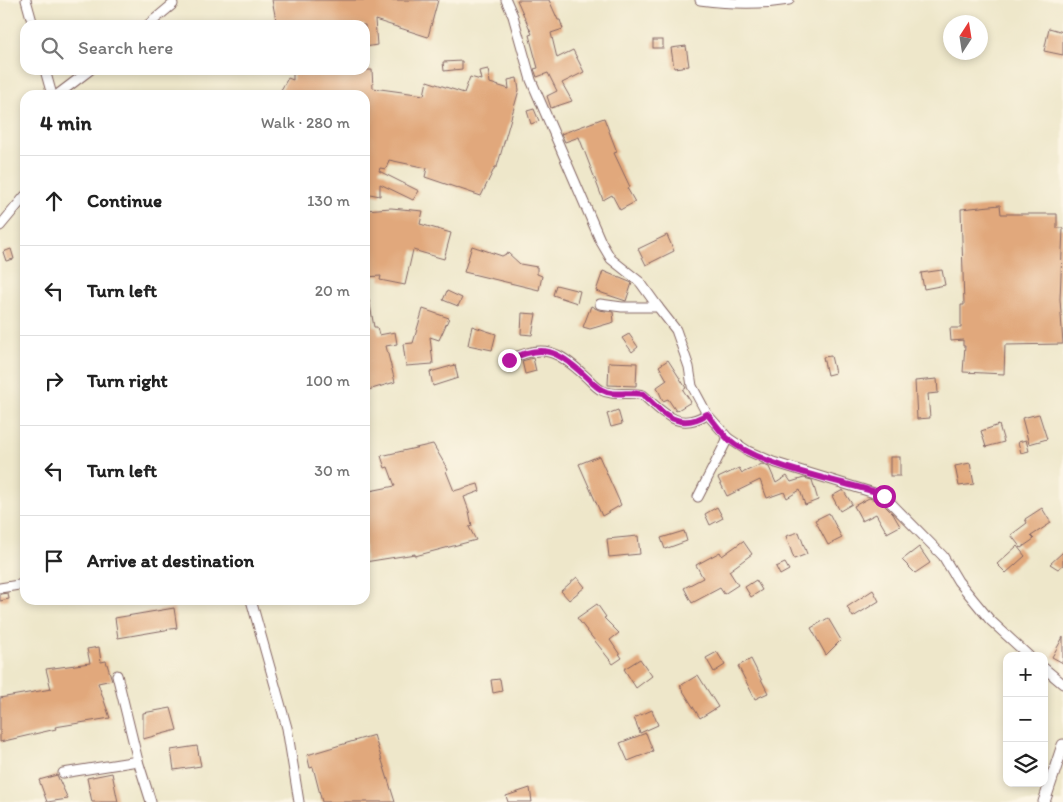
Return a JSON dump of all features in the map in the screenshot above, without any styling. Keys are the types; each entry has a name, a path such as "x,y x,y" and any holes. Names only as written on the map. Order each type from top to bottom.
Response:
{"street":[{"path":"26,0 32,20"},
{"path":"506,0 513,16 531,80 601,242 611,259 640,282 676,330 689,367 692,386 707,414 728,438 748,451 773,462 873,491 884,496 943,556 958,581 990,620 1025,652"},
{"path":"700,0 730,4 761,5 789,0"},
{"path":"154,20 173,4"},
{"path":"46,75 51,90"},
{"path":"64,90 83,75"},
{"path":"0,226 20,202"},
{"path":"600,304 622,307 658,307"},
{"path":"509,360 525,352 551,351 565,358 601,390 610,393 643,394 674,420 688,422 698,420 707,414"},
{"path":"698,496 728,438"},
{"path":"0,588 20,585"},
{"path":"252,605 287,728 300,802"},
{"path":"1048,671 1063,684"},
{"path":"117,675 138,761 151,802"},
{"path":"1044,802 1063,745"},
{"path":"63,773 138,761"}],"building":[{"path":"272,0 438,0 428,37 375,20 377,45 370,46 370,20 276,20"},
{"path":"517,0 549,0 558,20 560,20 563,29 551,33 557,58 573,50 584,72 562,83 572,101 551,108 547,96 557,91 548,73 537,77 534,69 538,68 529,35 532,34"},
{"path":"1049,28 1063,32 1063,55 1044,51"},
{"path":"653,40 663,40 663,48 653,48"},
{"path":"686,46 689,66 674,68 671,48"},
{"path":"462,61 462,69 444,71 443,62"},
{"path":"488,69 490,83 509,89 508,80 517,78 519,90 497,167 495,167 481,196 425,177 427,168 389,160 386,169 380,168 379,171 419,191 413,200 380,184 380,196 370,194 370,90 281,90 288,78 293,80 293,75 370,75 370,70 372,70 373,88 424,95 427,81 464,93 470,77 481,80 479,71"},
{"path":"534,109 539,121 531,124 527,111"},
{"path":"604,118 617,152 614,153 630,187 627,188 635,202 620,210 612,195 603,200 579,137 565,142 561,134"},
{"path":"1000,205 1001,214 1057,214 1057,228 1063,228 1060,299 1063,344 1005,345 1004,374 963,372 965,346 963,346 963,340 951,341 950,328 961,328 961,305 964,305 961,209"},
{"path":"391,208 423,211 420,224 451,233 444,259 413,250 405,285 380,280 381,276 370,277 370,210"},
{"path":"667,235 674,251 646,265 638,249"},
{"path":"472,246 502,256 508,253 520,264 537,267 537,274 542,276 539,290 464,272"},
{"path":"11,249 14,259 6,261 3,252"},
{"path":"942,270 945,285 924,289 921,273"},
{"path":"603,271 632,283 626,301 596,291"},
{"path":"556,285 580,291 577,303 553,295"},
{"path":"447,291 462,298 458,306 443,300"},
{"path":"370,305 374,327 377,327 379,335 395,332 397,344 386,346 395,382 370,390"},
{"path":"591,306 599,310 613,312 614,322 590,329 583,327"},
{"path":"423,309 449,318 439,340 430,337 433,364 406,366 403,344 413,343"},
{"path":"522,313 536,314 532,335 521,334"},
{"path":"472,326 496,334 492,350 468,345"},
{"path":"629,334 638,347 632,352 622,338"},
{"path":"831,356 835,373 827,375 823,357"},
{"path":"533,358 536,371 525,374 522,361"},
{"path":"668,360 686,388 683,390 691,402 676,411 668,399 663,401 657,387 667,380 659,366"},
{"path":"609,362 637,363 636,386 608,385"},
{"path":"455,365 458,378 433,386 430,372"},
{"path":"937,379 938,393 928,394 930,418 917,419 915,381"},
{"path":"618,410 622,424 611,427 607,414"},
{"path":"1039,414 1047,439 1029,444 1022,418"},
{"path":"999,425 1004,442 986,447 981,431"},
{"path":"1026,440 1029,451 1021,453 1018,442"},
{"path":"433,444 448,470 446,471 454,491 478,484 480,491 464,497 472,526 469,527 476,540 415,556 415,554 370,561 370,491 395,486 388,467 385,468 381,456"},
{"path":"599,456 621,505 602,516 579,464"},
{"path":"890,457 900,457 900,476 890,476"},
{"path":"970,463 974,484 959,486 955,466"},
{"path":"762,464 769,467 776,483 787,476 791,482 804,478 812,480 818,500 805,505 800,490 787,498 784,492 767,498 760,480 727,496 718,478 739,468 742,473"},
{"path":"843,490 852,504 840,511 832,496"},
{"path":"869,498 876,500 878,503 881,502 893,514 900,526 887,533 876,514 862,521 854,506"},
{"path":"717,507 723,518 710,525 705,514"},
{"path":"1042,508 1051,523 1031,536 1034,539 1021,548 1011,535 1027,523 1025,519"},
{"path":"829,513 842,538 828,545 815,520"},
{"path":"684,531 687,541 665,549 661,538"},
{"path":"799,532 807,554 794,559 786,536"},
{"path":"638,536 640,554 609,557 607,539"},
{"path":"743,541 752,554 729,571 738,585 724,594 720,588 692,603 684,588 703,578 696,565 720,552 722,556"},
{"path":"1017,546 1025,556 1006,573 997,564"},
{"path":"919,547 930,563 915,573 902,560"},
{"path":"1063,552 1063,565 1058,569 1050,564"},
{"path":"785,563 789,570 780,575 776,567"},
{"path":"577,577 585,587 569,600 561,591"},
{"path":"756,580 762,590 751,597 745,587"},
{"path":"873,590 879,601 853,617 847,607"},
{"path":"8,593 9,599 0,601 0,594"},
{"path":"597,604 606,617 604,618 619,633 610,640 622,658 613,664 577,618"},
{"path":"174,608 177,628 118,638 115,618"},
{"path":"828,618 841,640 826,655 811,628"},
{"path":"1063,637 1063,663 1052,657"},
{"path":"99,647 101,662 106,661 112,680 98,683 110,718 55,727 56,729 0,742 0,698 51,689 46,669 90,663 87,649"},
{"path":"717,652 725,665 714,672 706,658"},
{"path":"640,659 652,676 636,688 624,669"},
{"path":"751,659 768,693 755,699 738,666"},
{"path":"698,675 718,707 700,718 680,686"},
{"path":"500,679 502,691 493,693 491,680"},
{"path":"171,708 177,730 143,739 143,713"},
{"path":"652,710 658,725 640,733 634,718"},
{"path":"646,733 653,751 628,761 620,743"},
{"path":"374,735 395,802 322,802 313,767 310,768 307,755"},
{"path":"197,746 201,766 174,770 171,750"},
{"path":"112,773 118,802 92,802 87,778"},
{"path":"57,775 68,799 47,802 39,780"},
{"path":"530,788 532,802 508,802 506,796"}],"route":[{"path":"509,360 525,352 536,350 551,351 565,358 601,390 610,393 629,392 643,394 674,420 688,422 698,420 707,414 728,438 748,451 773,462 873,491 884,496"}]}
